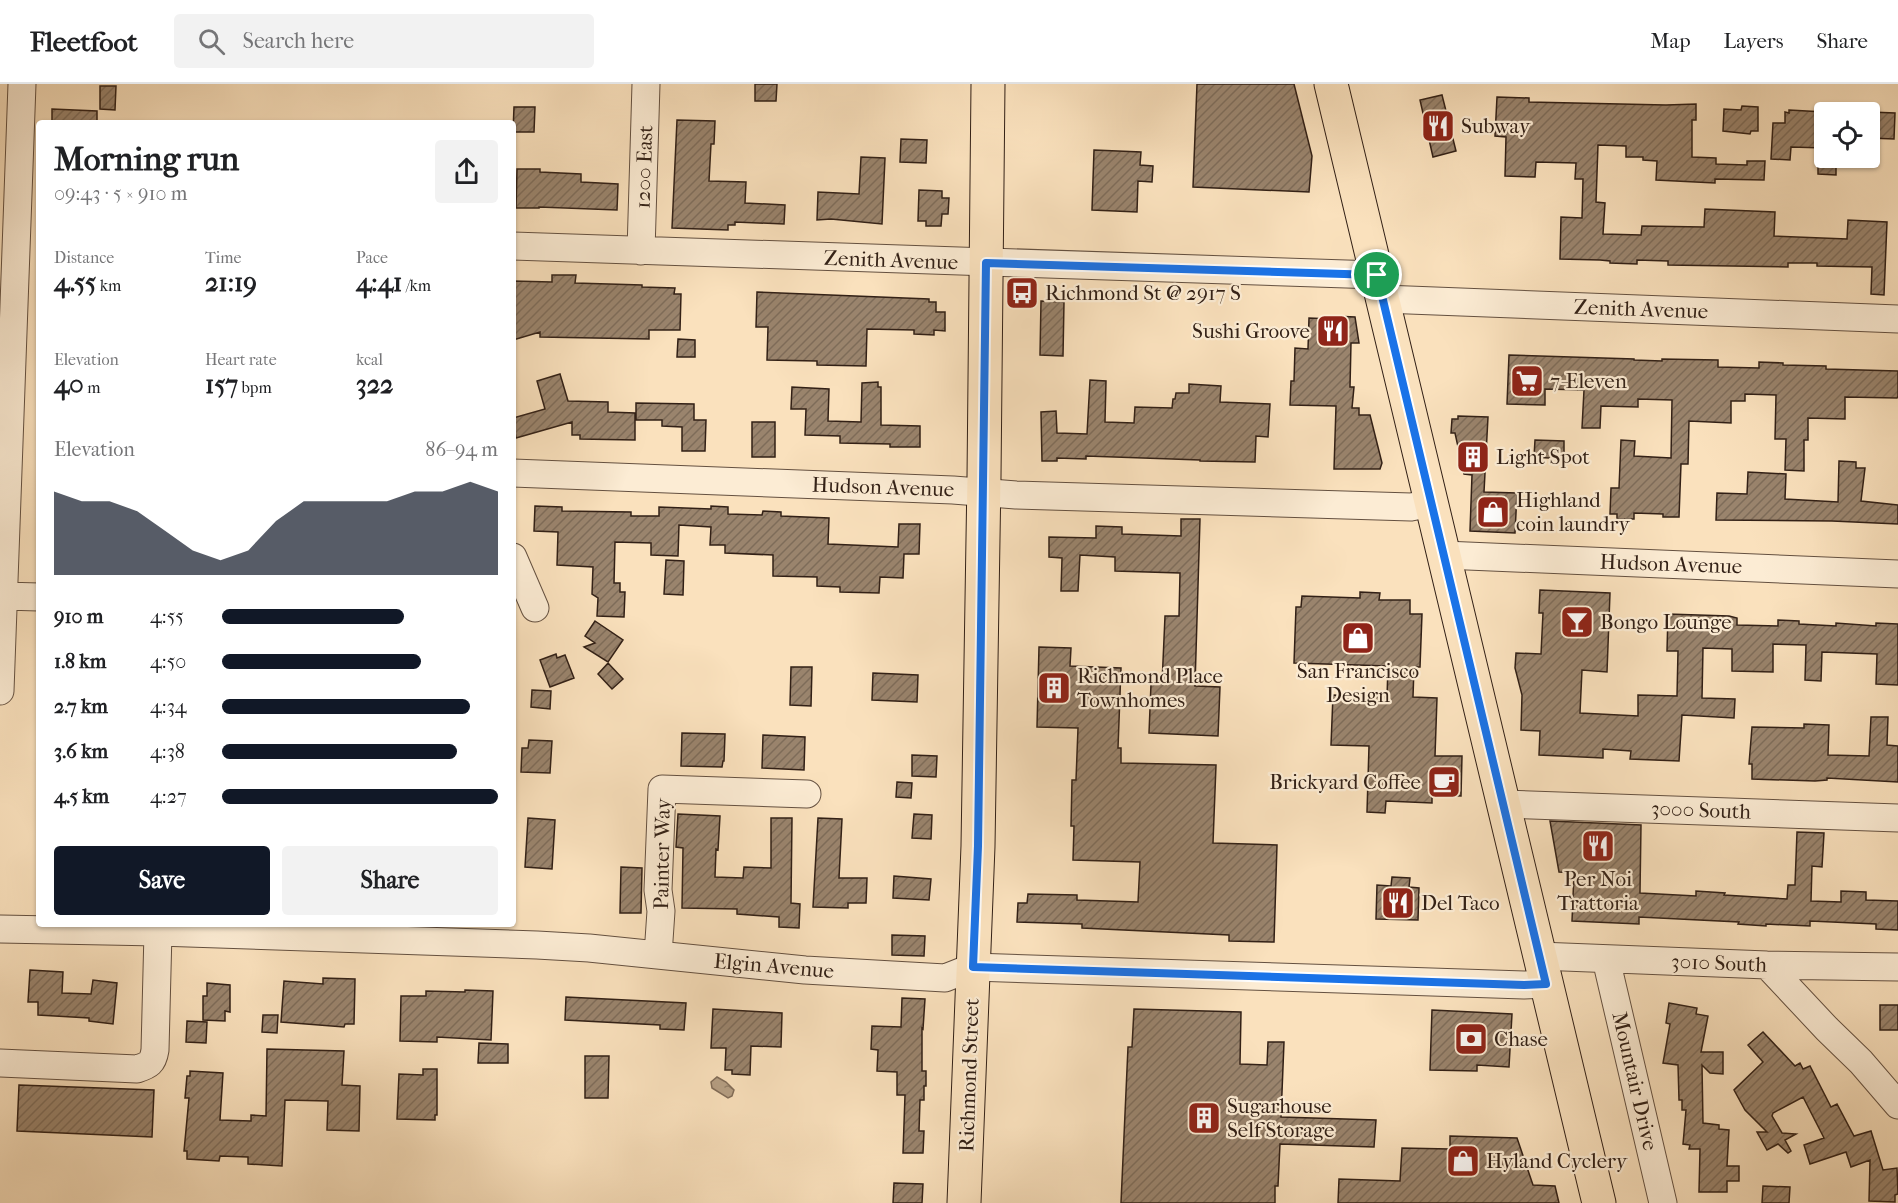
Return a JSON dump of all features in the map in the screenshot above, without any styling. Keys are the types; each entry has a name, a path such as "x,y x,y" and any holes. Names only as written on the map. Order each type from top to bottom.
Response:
{"main road":[{"name":"Richmond Street","path":"964,1203 978,846 988,84"},
{"path":"1331,84 1599,1203"}],"street":[{"path":"0,691 3,597 28,228 22,84"},
{"name":"1200 East","path":"641,251 646,84"},
{"name":"Zenith Avenue","path":"516,246 986,263 1898,319"},
{"name":"Hudson Avenue","path":"516,473 984,493 1411,507 1432,503"},
{"name":"Hudson Avenue","path":"1444,555 1898,574"},
{"path":"516,564 535,608"},
{"path":"3,597 36,597"},
{"name":"Painter Way","path":"658,955 661,911 658,890 662,789 807,794"},
{"name":"3000 South","path":"1504,804 1898,818"},
{"name":"Elgin Avenue","path":"0,929 537,945 805,970 945,978 973,967 1512,985 1543,970"},
{"path":"0,1063 137,1069 148,1065 154,1060 155,1050 158,932"},
{"name":"3010 South","path":"1543,970 1606,958 1767,965 1898,967"},
{"name":"Mountair Drive","path":"1606,958 1664,1203"},
{"path":"1767,965 1861,1062 1898,1105"}],"water":[{"path":"717,1077 734,1090 732,1096 728,1098 712,1088 711,1082"}],"building":[{"path":"755,84 777,84 776,101 755,101"},
{"path":"1197,84 1294,84 1312,156 1309,192 1193,187"},
{"path":"100,86 116,86 115,110 100,109"},
{"name":"Subway","path":"1442,95 1456,151 1433,157 1420,100"},
{"path":"1497,97 1529,98 1529,102 1696,104 1696,120 1692,120 1692,157 1716,158 1716,164 1747,165 1747,161 1765,161 1764,180 1715,179 1715,183 1656,180 1657,161 1643,160 1643,157 1626,157 1626,146 1598,145 1596,202 1605,203 1603,234 1641,235 1642,226 1704,227 1705,209 1775,212 1774,236 1847,239 1848,220 1887,222 1884,295 1871,294 1872,267 1817,266 1817,263 1788,263 1788,267 1668,265 1668,261 1637,260 1637,264 1560,259 1561,217 1582,218 1583,179 1575,179 1576,163 1536,162 1535,177 1505,176 1506,137 1495,136"},
{"path":"1742,106 1758,107 1758,131 1751,131 1750,134 1723,131 1724,109 1741,110"},
{"path":"514,107 535,107 534,132 516,132 516,120 513,120"},
{"path":"52,109 97,111 97,120 52,120"},
{"path":"1789,110 1814,111 1814,148 1791,147 1790,160 1771,159 1773,123 1785,123 1785,112 1789,113"},
{"path":"1880,112 1895,113 1894,139 1880,138"},
{"path":"677,120 715,121 709,181 746,182 745,203 785,205 784,224 735,222 735,225 728,225 728,230 672,228"},
{"path":"901,139 927,140 926,163 900,162"},
{"path":"1094,150 1141,152 1140,165 1153,166 1152,182 1138,181 1137,212 1092,210"},
{"path":"861,157 885,158 882,224 831,219 817,220 818,192 859,194"},
{"path":"1818,168 1836,168 1836,175 1818,174"},
{"path":"517,169 581,174 581,182 618,184 617,210 516,208"},
{"path":"919,190 942,191 942,198 949,198 948,214 942,214 941,226 926,226 926,221 918,221"},
{"path":"552,275 576,275 575,283 675,288 674,294 681,294 680,330 649,330 649,339 540,337 540,332 516,339 516,281 552,282"},
{"path":"757,292 929,299 929,302 936,302 936,312 945,312 945,331 934,330 934,335 914,334 914,330 867,329 866,366 817,365 817,361 767,360 768,327 756,327"},
{"path":"1041,301 1064,302 1063,356 1040,355"},
{"path":"1332,316 1355,317 1359,343 1351,343 1350,387 1354,387 1352,408 1359,408 1359,415 1370,415 1382,463 1380,469 1334,469 1336,406 1290,405 1291,381 1294,381 1295,348 1308,349 1309,318 1332,319"},
{"path":"678,339 695,340 695,357 677,357"},
{"path":"1509,355 1662,361 1662,359 1718,360 1718,367 1759,368 1759,362 1826,366 1826,369 1898,371 1898,396 1897,398 1845,397 1845,419 1808,418 1808,440 1804,440 1804,471 1785,470 1786,439 1775,439 1776,395 1745,394 1745,401 1731,401 1731,423 1689,421 1688,464 1681,464 1679,517 1634,513 1634,519 1617,519 1617,514 1610,514 1611,488 1619,488 1621,440 1635,441 1634,456 1671,458 1672,400 1638,399 1638,407 1601,406 1600,428 1582,428 1584,390 1545,389 1545,405 1507,404"},
{"path":"560,374 568,401 608,402 608,412 635,413 635,440 580,439 580,435 572,435 572,422 516,438 516,417 545,409 537,381"},
{"path":"1090,380 1106,381 1105,422 1134,423 1135,407 1172,408 1176,393 1189,393 1189,384 1221,386 1220,402 1270,404 1268,437 1256,436 1255,462 1086,456 1086,459 1057,458 1057,461 1042,461 1041,412 1056,411 1057,433 1087,434"},
{"path":"878,382 878,387 881,387 881,425 920,426 920,447 840,443 840,436 805,435 806,409 791,409 792,387 829,389 828,421 861,422 862,383"},
{"path":"636,403 694,404 694,420 706,420 705,451 682,451 682,427 662,426 662,420 636,420"},
{"path":"1458,416 1488,417 1484,492 1517,493 1515,533 1470,531 1472,475 1464,474 1455,433 1451,433 1452,419 1458,419"},
{"path":"752,422 775,422 775,457 752,457"},
{"path":"1535,440 1564,441 1564,459 1534,457"},
{"path":"1839,461 1856,462 1856,468 1865,468 1861,501 1898,505 1898,524 1716,520 1717,493 1747,494 1748,472 1786,474 1785,499 1838,502"},
{"path":"535,506 562,507 562,511 631,512 631,516 659,516 659,507 711,509 711,506 728,507 728,514 762,515 763,511 781,512 781,516 829,518 828,544 898,547 899,524 920,524 919,554 904,554 903,578 880,577 879,593 840,592 840,587 817,586 817,577 773,576 773,555 725,553 725,545 710,545 711,527 679,525 678,556 651,555 651,543 615,542 614,583 620,583 620,592 625,592 624,617 597,616 598,598 592,594 593,567 557,565 558,532 534,531"},
{"path":"1181,519 1200,519 1195,686 1220,687 1218,736 1149,733 1151,684 1162,684 1165,616 1179,616 1180,573 1115,571 1115,557 1080,555 1078,591 1061,591 1062,558 1049,557 1049,537 1096,538 1096,526 1122,527 1122,534 1181,536"},
{"path":"666,560 684,561 683,595 664,594"},
{"path":"1540,590 1610,593 1607,672 1582,670 1580,713 1638,716 1638,695 1677,696 1678,651 1667,651 1668,614 1729,616 1737,618 1737,625 1778,626 1778,620 1799,621 1799,624 1836,626 1836,623 1876,626 1876,623 1898,624 1898,685 1876,684 1877,654 1822,652 1821,681 1805,680 1806,645 1773,644 1773,672 1732,671 1732,649 1703,648 1702,698 1735,699 1734,718 1682,715 1679,761 1630,759 1631,751 1603,749 1603,758 1539,755 1540,731 1521,730 1522,695 1515,668 1516,653 1541,654 1543,613 1539,613"},
{"path":"1360,592 1380,593 1379,600 1410,600 1410,614 1422,614 1420,667 1414,667 1413,697 1437,698 1435,756 1462,756 1461,796 1432,795 1432,803 1386,801 1385,813 1367,812 1369,746 1331,745 1333,695 1387,697 1388,666 1294,663 1296,607 1301,607 1302,596 1360,598"},
{"path":"595,621 623,640 608,662 584,647 595,643 585,636"},
{"path":"1039,647 1071,648 1070,666 1121,668 1118,748 1121,748 1121,763 1216,765 1213,843 1277,845 1274,942 1229,941 1229,935 1082,928 1082,924 1017,922 1018,903 1027,903 1028,894 1077,895 1077,900 1138,902 1140,862 1073,860 1072,780 1076,780 1078,728 1037,727"},
{"path":"556,654 557,658 565,655 574,678 550,687 540,660"},
{"path":"608,663 623,679 612,689 598,674"},
{"path":"791,667 812,667 811,706 790,705"},
{"path":"873,673 918,675 917,702 872,700"},
{"path":"532,690 551,691 550,709 531,707"},
{"path":"1871,717 1888,717 1887,745 1898,746 1898,782 1827,778 1827,780 1815,781 1752,779 1752,764 1749,764 1752,727 1804,728 1804,724 1829,725 1828,755 1869,756"},
{"path":"682,733 725,734 722,767 681,766"},
{"path":"763,735 805,737 804,770 762,768"},
{"path":"529,740 552,741 550,773 521,772 522,748 528,748"},
{"path":"912,755 937,756 936,777 912,776"},
{"path":"897,782 912,783 911,798 896,797"},
{"path":"678,814 720,816 715,877 743,878 744,867 771,868 771,818 792,818 791,903 800,904 799,928 779,927 779,917 737,914 737,909 682,908 683,848 676,847"},
{"path":"914,814 932,815 931,839 912,838"},
{"path":"528,818 555,820 552,869 525,867"},
{"path":"818,818 842,819 839,878 867,878 866,903 848,903 848,908 813,907"},
{"path":"1550,821 1641,825 1640,893 1696,896 1696,891 1787,899 1788,885 1795,885 1797,832 1824,833 1822,867 1812,866 1811,901 1841,902 1841,891 1866,892 1866,900 1898,901 1898,930 1876,929 1876,924 1810,921 1810,926 1766,924 1766,926 1738,924 1739,922 1639,917 1639,924 1572,921 1574,873 1559,872"},
{"path":"621,867 642,868 641,913 620,913"},
{"path":"894,876 931,879 929,900 893,898"},
{"name":"Del Taco","path":"1392,877 1410,878 1409,887 1419,888 1418,920 1376,919 1377,885 1391,886"},
{"path":"892,935 925,936 924,956 892,955"},
{"path":"30,970 63,972 62,993 91,994 93,980 117,983 113,1024 89,1021 89,1018 38,1015 38,1002 28,1002"},
{"path":"323,978 355,979 354,1024 345,1024 344,1027 281,1022 284,981 323,984"},
{"path":"207,983 230,985 230,1012 225,1011 225,1021 203,1020 203,996 207,996"},
{"path":"465,990 493,991 491,1040 437,1037 437,1042 400,1041 401,996 426,996 426,991 465,992"},
{"path":"566,997 686,1003 684,1030 660,1029 660,1025 565,1020"},
{"path":"902,998 925,999 922,1071 926,1071 926,1086 924,1086 924,1100 920,1100 919,1131 924,1131 923,1153 903,1153 905,1095 897,1095 897,1072 877,1071 878,1050 871,1049 872,1026 901,1027"},
{"path":"1669,1003 1697,1008 1696,1014 1708,1016 1701,1052 1723,1052 1723,1074 1710,1073 1702,1065 1703,1123 1719,1125 1719,1129 1729,1130 1727,1166 1739,1166 1739,1181 1727,1181 1727,1192 1699,1192 1700,1149 1689,1149 1690,1145 1683,1144 1686,1110 1682,1110 1682,1100 1679,1100 1678,1065 1663,1063 1670,1024 1666,1023"},
{"path":"1880,1005 1898,1005 1898,1030 1880,1030"},
{"path":"713,1009 782,1013 781,1047 751,1046 750,1075 732,1074 732,1070 725,1070 726,1048 711,1048"},
{"path":"1134,1009 1241,1012 1240,1064 1267,1065 1268,1042 1284,1042 1281,1117 1376,1120 1374,1147 1280,1144 1275,1203 1121,1203 1128,1047 1132,1047"},
{"name":"Chase","path":"1432,1010 1512,1014 1509,1067 1477,1065 1477,1071 1430,1070"},
{"path":"263,1015 278,1015 277,1033 262,1032"},
{"path":"187,1021 207,1022 206,1043 186,1042"},
{"path":"1763,1032 1795,1066 1800,1063 1803,1069 1810,1066 1831,1107 1837,1104 1854,1136 1871,1131 1883,1170 1897,1168 1898,1194 1895,1195 1895,1202 1869,1201 1870,1160 1851,1167 1846,1152 1810,1164 1804,1145 1824,1138 1803,1097 1773,1113 1772,1116 1782,1133 1796,1134 1785,1140 1791,1151 1788,1153 1778,1144 1767,1150 1757,1132 1767,1132 1745,1110 1734,1090 1763,1062 1748,1045"},
{"path":"479,1043 508,1044 508,1063 478,1063"},
{"path":"267,1049 344,1051 342,1085 360,1086 359,1131 327,1130 328,1101 285,1100 282,1166 248,1164 248,1157 220,1156 219,1161 187,1159 187,1151 184,1151 189,1098 185,1098 187,1076 190,1076 190,1071 223,1073 220,1120 251,1121 251,1115 266,1116"},
{"path":"585,1056 609,1056 608,1098 585,1098"},
{"path":"423,1069 437,1069 437,1115 435,1115 435,1120 397,1119 399,1074 423,1075"},
{"path":"19,1085 154,1090 152,1137 17,1131"},
{"path":"1450,1136 1517,1138 1533,1185 1555,1186 1559,1203 1338,1203 1339,1179 1400,1181 1402,1148 1450,1149"},
{"path":"894,1183 923,1184 922,1203 893,1203"},
{"path":"1763,1186 1790,1187 1789,1203 1762,1203"}],"place":[{"name":"Subway","path":"1438,126"},
{"name":"Richmond St @ 2917 S","path":"1022,293"},
{"name":"Sushi Groove","path":"1333,331"},
{"name":"7-Eleven","path":"1527,381"},
{"name":"Light Spot","path":"1473,457"},
{"name":"Highland coin laundry","path":"1493,512"},
{"name":"Bongo Lounge","path":"1577,622"},
{"name":"San Francisco Design","path":"1358,638"},
{"name":"Richmond Place Townhomes","path":"1054,688"},
{"name":"Brickyard Coffee","path":"1444,782"},
{"name":"Per Noi Trattoria","path":"1598,846"},
{"name":"Del Taco","path":"1398,903"},
{"name":"Chase","path":"1471,1039"},
{"name":"Sugarhouse Self Storage","path":"1204,1118"},
{"name":"Hyland Cyclery","path":"1463,1161"}],"route":[{"path":"986,263 1377,275 1546,984 973,967 978,846 986,263"}]}
